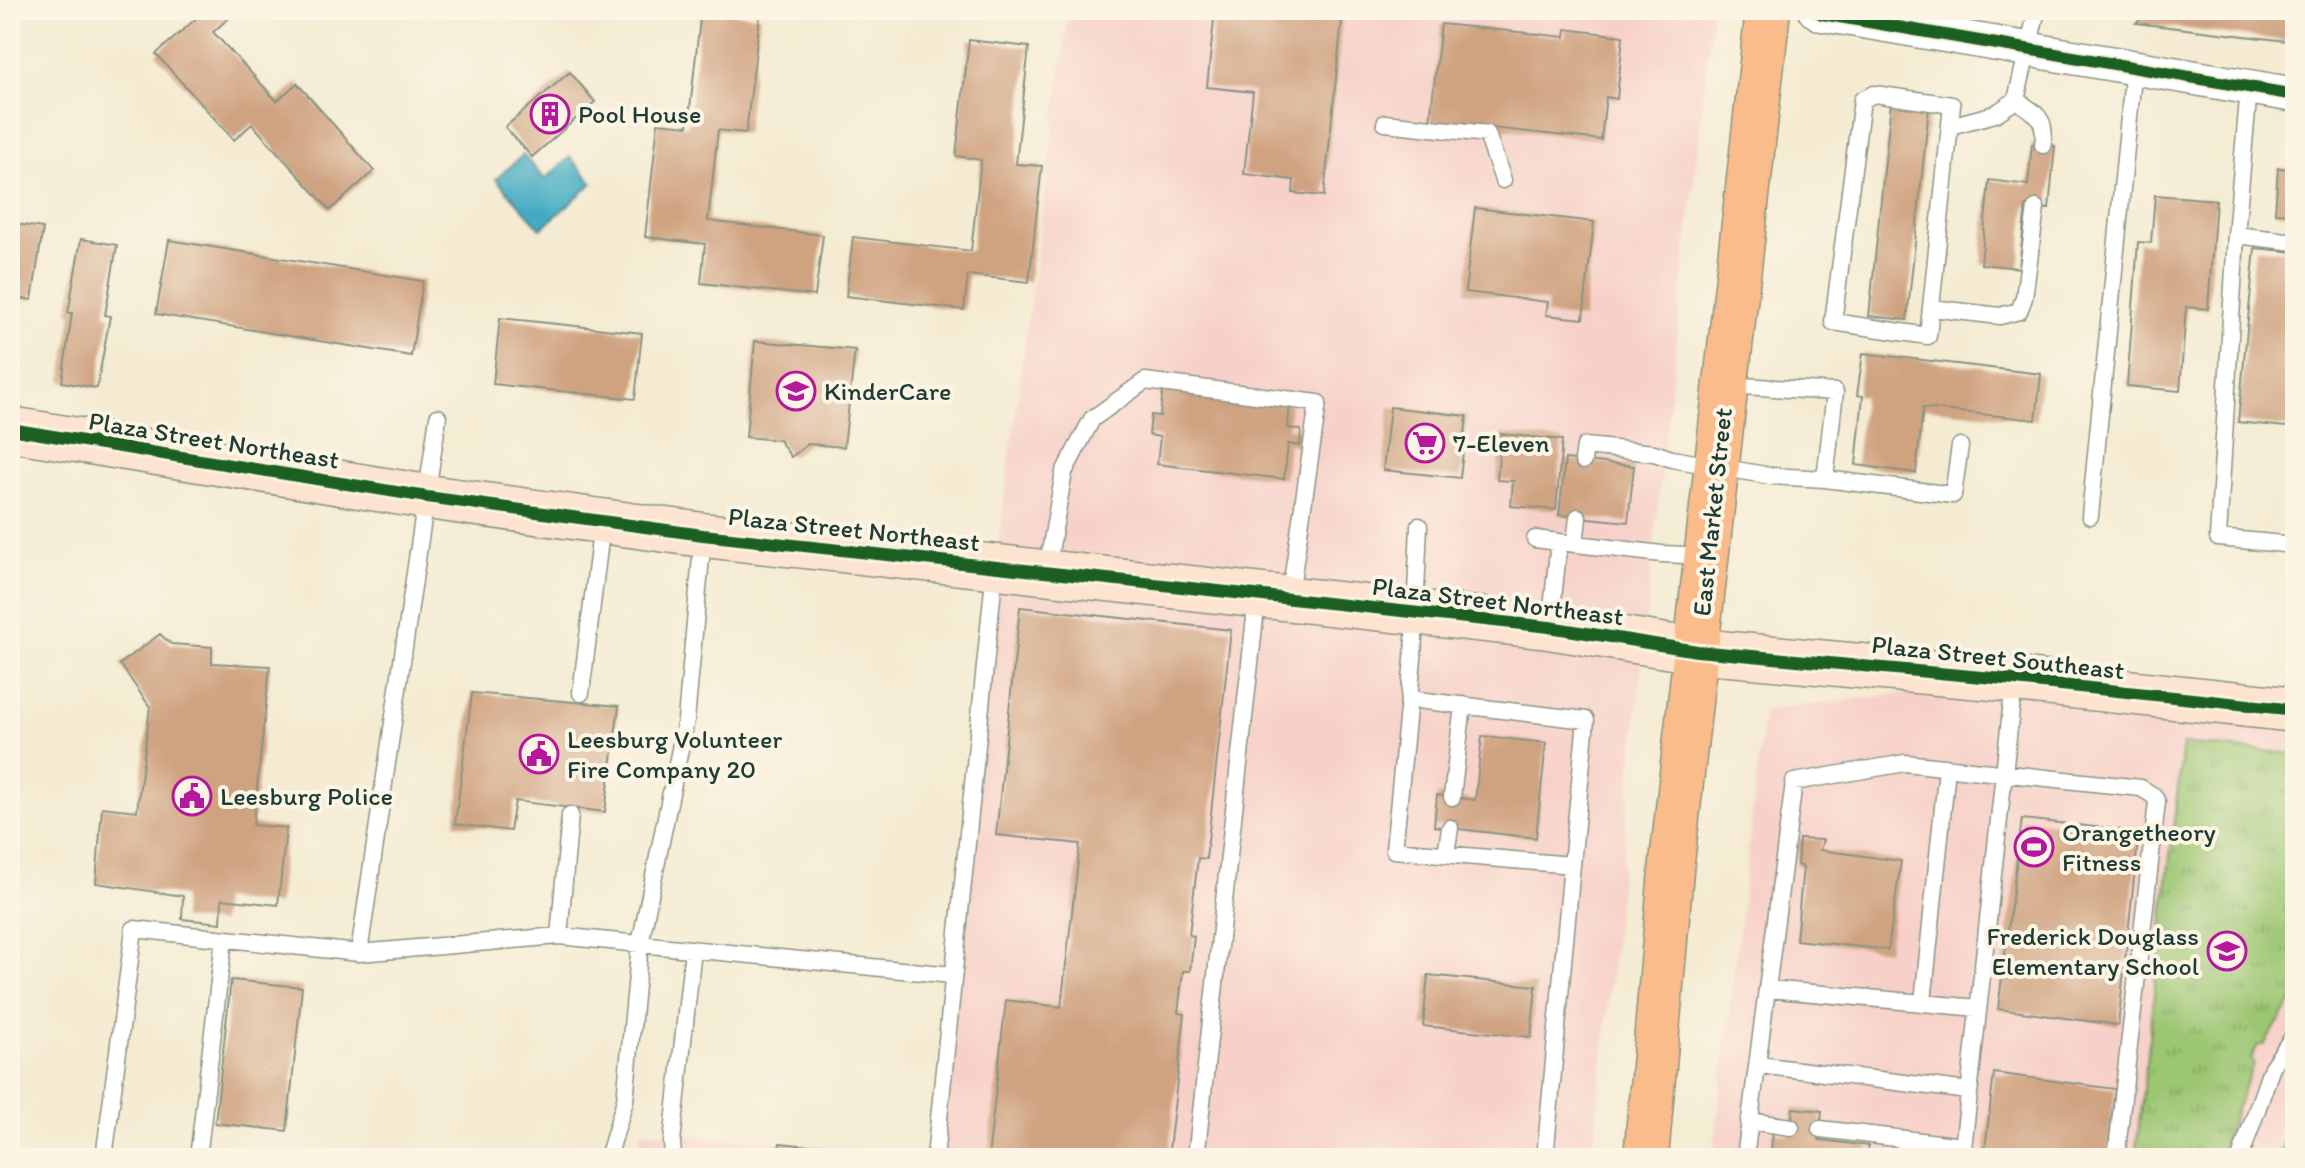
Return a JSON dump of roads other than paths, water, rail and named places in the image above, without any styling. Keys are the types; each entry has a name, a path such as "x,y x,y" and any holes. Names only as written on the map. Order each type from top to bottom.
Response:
{"main road":[{"name":"East Market Street","path":"1646,1158 1671,871 1768,10"},
{"name":"Plaza Street Northeast","path":"10,429 427,497 602,522 1273,599 1549,627 1697,651"},
{"name":"Plaza Street Southeast","path":"1697,651 2295,710"}],"street":[{"path":"1815,10 1822,14 2295,95"}],"lane":[{"path":"1950,126 1995,114 2016,100 2037,10"},
{"path":"2090,516 2134,66"},
{"path":"2249,88 2236,235 2218,538 2295,545"},
{"path":"1874,94 1952,105 1950,126 1928,336 1833,322 1862,100 1874,94"},
{"path":"2016,100 2038,115 2045,131 2043,145"},
{"path":"1385,123 1487,134 1503,180"},
{"path":"1931,308 2000,316 2019,311 2024,298 2036,208"},
{"path":"2236,235 2295,242"},
{"path":"1047,571 1064,472 1092,419 1145,381 1318,403 1273,599 1196,1158"},
{"path":"1725,385 1835,392 1825,479"},
{"path":"359,953 438,417"},
{"path":"1583,461 1585,446 1654,453 1771,476 1825,479 1953,495 1960,446"},
{"path":"1549,627 1567,543 1578,517"},
{"path":"581,693 602,522"},
{"path":"1419,526 1416,612 1394,850 1572,865"},
{"path":"608,1158 625,1100 640,944 686,720 703,535"},
{"path":"1535,539 1662,554 1707,556"},
{"path":"935,1158 995,566"},
{"path":"1820,1129 1906,1139 1963,1152 2002,775 2015,680"},
{"path":"1409,699 1586,720 1545,1158"},
{"path":"1452,797 1463,705"},
{"path":"1745,1158 1794,782 1905,763 2141,788 2150,791 2157,802 2116,1158"},
{"path":"1923,1002 1947,768"},
{"path":"559,936 570,815"},
{"path":"1446,854 1450,828"},
{"path":"104,1158 134,929 359,953 559,936 952,975"},
{"path":"198,1158 224,939"},
{"path":"673,1158 672,1142 693,949"},
{"path":"1768,989 1978,1008"},
{"path":"2240,1158 2272,1067 2295,1034"},
{"path":"1759,1065 1969,1091"},
{"path":"1749,1121 1791,1127"},
{"path":"1904,1158 1906,1139"}],"water":[{"path":"523,155 545,179 570,157 593,183 541,229 496,179"}],"place":[{"name":"Pool House","path":"550,114"},
{"name":"KinderCare","path":"796,391"},
{"name":"7-Eleven","path":"1425,443"},
{"name":"Leesburg Volunteer Fire Company 20","path":"539,754"},
{"name":"Leesburg Police","path":"192,796"},
{"name":"Orangetheory Fitness","path":"2034,847"},
{"name":"Frederick Douglass Elementary School","path":"2227,951"}]}
